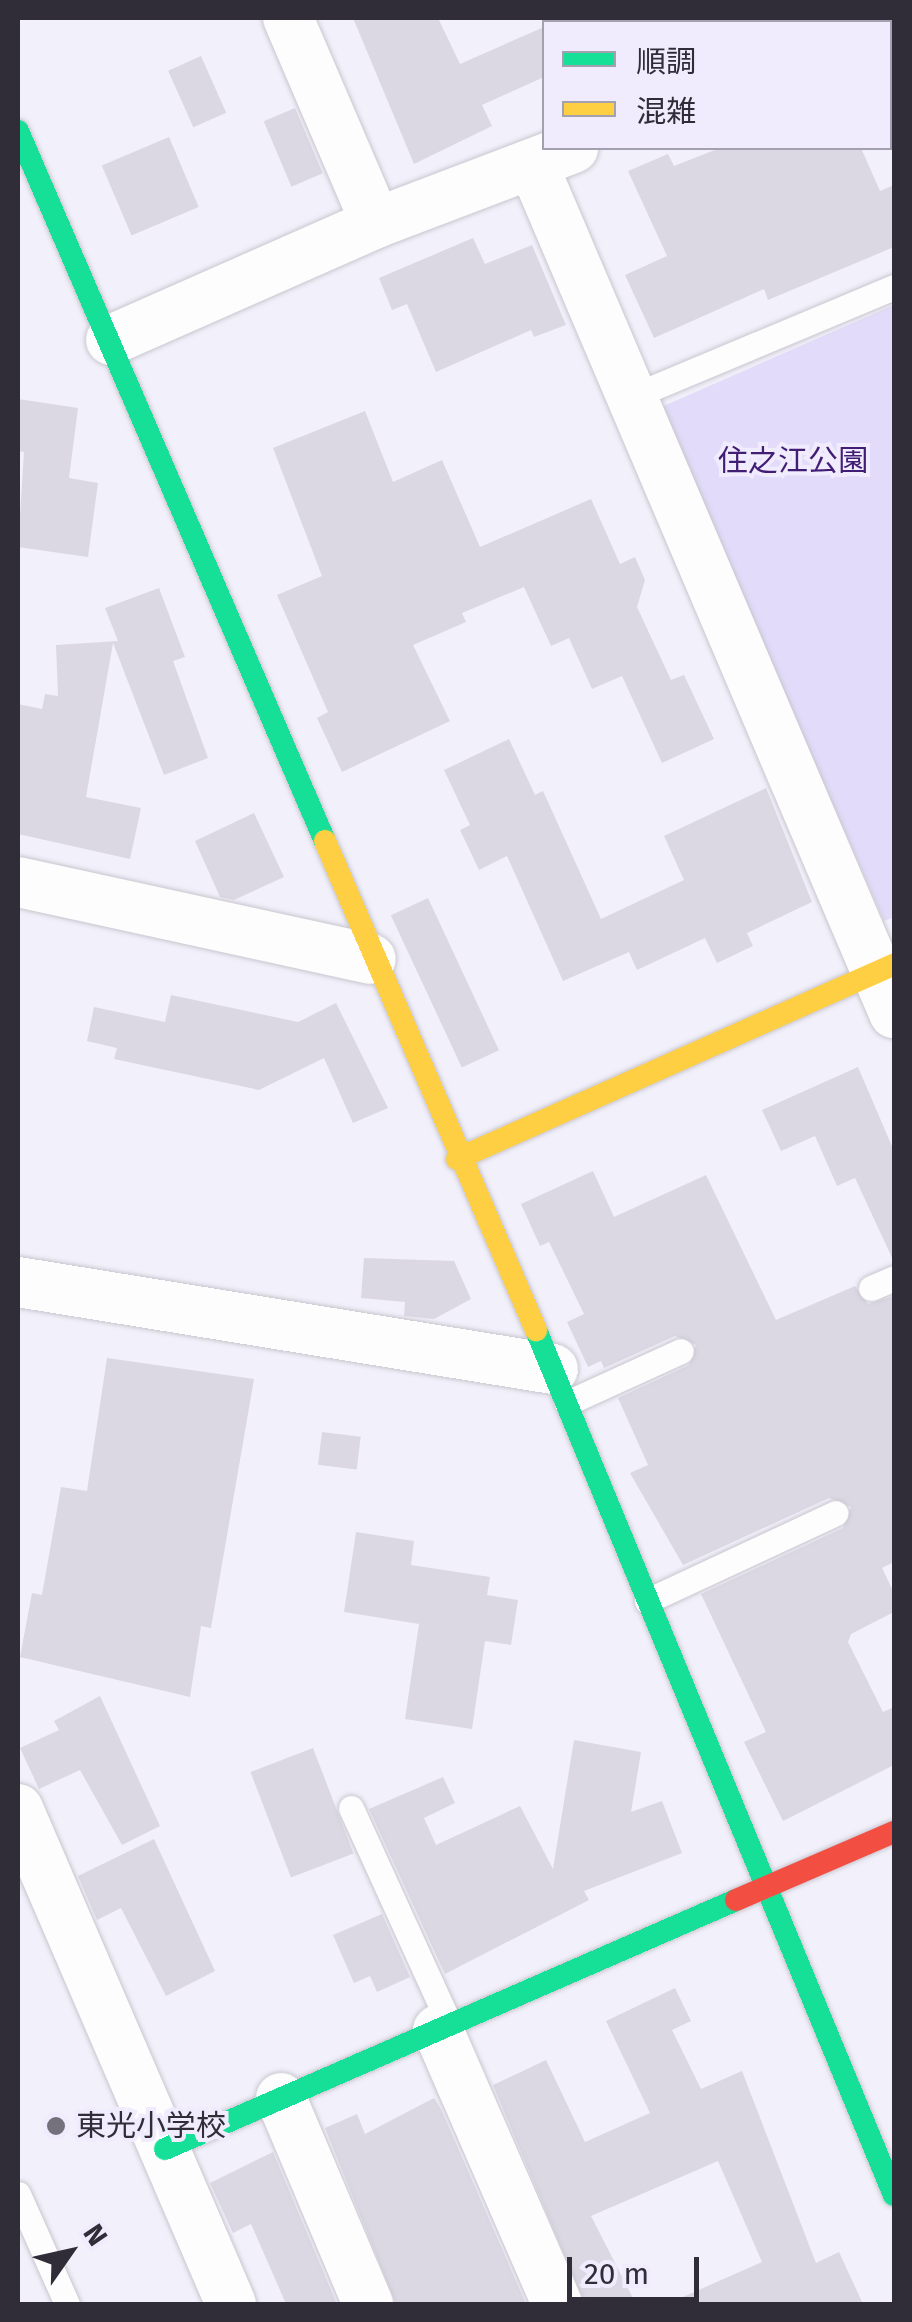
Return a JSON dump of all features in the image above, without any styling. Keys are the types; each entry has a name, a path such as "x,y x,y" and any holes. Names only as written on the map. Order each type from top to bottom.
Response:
{"street":[{"path":"288,18 376,223"},
{"path":"111,340 376,223 553,156 631,397 889,983 457,1159"},
{"path":"23,159 111,340 371,959 560,1386 894,2195"},
{"path":"18,882 371,959"},
{"path":"18,1283 560,1386"},
{"path":"18,1809 231,2304"},
{"path":"165,2149 894,1832"},
{"path":"444,2028 557,2304"},
{"path":"281,2098 368,2304"}],"lane":[{"path":"631,397 894,286"},
{"path":"560,1386 681,1351"},
{"path":"648,1601 836,1513"},
{"path":"351,1808 444,2028"},
{"path":"18,2194 67,2304"}],"green space":[{"name":"住之江公園","path":"894,305 894,917 884,921 659,408"}],"building":[{"path":"353,18 438,18 460,64 542,28 542,78 482,105 492,126 414,164"},
{"path":"201,56 226,113 193,127 168,71"},
{"path":"295,108 323,173 291,187 264,121"},
{"path":"169,137 199,207 131,235 102,166"},
{"path":"715,150 862,150 880,191 894,185 894,247 768,300 764,289 654,338 625,275 667,256 628,171 668,154 674,166"},
{"path":"473,238 485,264 532,245 566,325 534,337 531,330 436,372 407,304 392,310 379,278"},
{"path":"18,399 78,408 69,478 98,483 88,557 18,547 24,452 18,451"},
{"path":"365,411 393,482 442,460 480,547 591,499 620,564 635,557 645,580 637,607 671,680 684,675 714,739 662,763 622,676 592,689 569,638 551,646 524,587 462,613 466,622 413,645 450,721 342,772 317,718 328,712 277,595 322,576 273,448"},
{"path":"159,588 185,657 173,661 208,758 164,775 113,643 86,797 141,808 130,859 18,834 18,704 42,709 45,694 58,696 56,645 118,641 105,608"},
{"path":"509,739 535,795 543,791 601,919 684,880 664,836 766,788 812,902 747,933 753,946 717,963 705,938 637,970 629,952 563,981 507,856 479,870 460,830 470,825 444,770"},
{"path":"254,813 284,877 234,900 220,897 195,841"},
{"path":"428,898 499,1050 462,1068 391,915"},
{"path":"171,995 298,1022 336,1003 388,1108 353,1123 324,1058 259,1090 114,1059 117,1048 87,1041 94,1007 165,1022"},
{"path":"858,1067 894,1151 894,1262 855,1178 837,1186 815,1136 781,1151 762,1110"},
{"path":"593,1171 614,1217 706,1175 776,1320 855,1286 868,1304 894,1296 894,1562 882,1568 894,1593 894,1612 851,1634 848,1642 883,1712 894,1707 894,1765 783,1821 744,1742 766,1732 701,1594 843,1528 851,1507 829,1498 683,1565 630,1473 648,1465 618,1398 689,1365 696,1345 675,1336 604,1368 601,1361 588,1367 567,1322 584,1314 549,1242 540,1246 521,1204"},
{"path":"364,1258 454,1261 471,1299 434,1319 404,1316 405,1302 361,1298"},
{"path":"107,1358 254,1379 211,1628 201,1626 190,1697 20,1657 32,1593 42,1595 61,1487 87,1491"},
{"path":"322,1432 361,1437 357,1470 318,1465"},
{"path":"356,1532 414,1541 411,1565 490,1577 487,1595 518,1600 511,1645 485,1641 472,1729 405,1719 419,1624 344,1612"},
{"path":"100,1696 160,1826 122,1845 80,1770 39,1789 20,1748 59,1730 54,1721"},
{"path":"574,1740 641,1752 631,1812 662,1801 682,1853 584,1891 589,1900 445,1974 369,1809 443,1777 455,1803 424,1818 436,1845 520,1806 553,1869"},
{"path":"313,1748 353,1853 291,1878 250,1772"},
{"path":"154,1839 215,1971 166,1996 121,1908 97,1920 78,1876"},
{"path":"382,1914 410,1977 377,1992 370,1976 354,1983 333,1935"},
{"path":"675,1988 691,2021 672,2030 701,2089 742,2071 816,2263 839,2252 863,2304 667,2304 762,2262 718,2161 591,2216 636,2304 585,2304 493,2085 546,2060 585,2142 650,2113 606,2021"},
{"path":"434,2098 526,2304 396,2304 325,2128 357,2114 365,2134"},
{"path":"273,2152 336,2302 286,2304 251,2224 233,2233 210,2183"}],"traffic: fast":[{"path":"18,131 325,841"},
{"path":"536,1330 894,2195"},
{"path":"165,2149 736,1900"}],"traffic: slow":[{"path":"325,841 536,1330"},
{"path":"457,1159 894,964"}],"traffic: jam":[{"path":"736,1900 894,1832"}],"place":[{"name":"東光小学校","path":"56,2126"}]}
